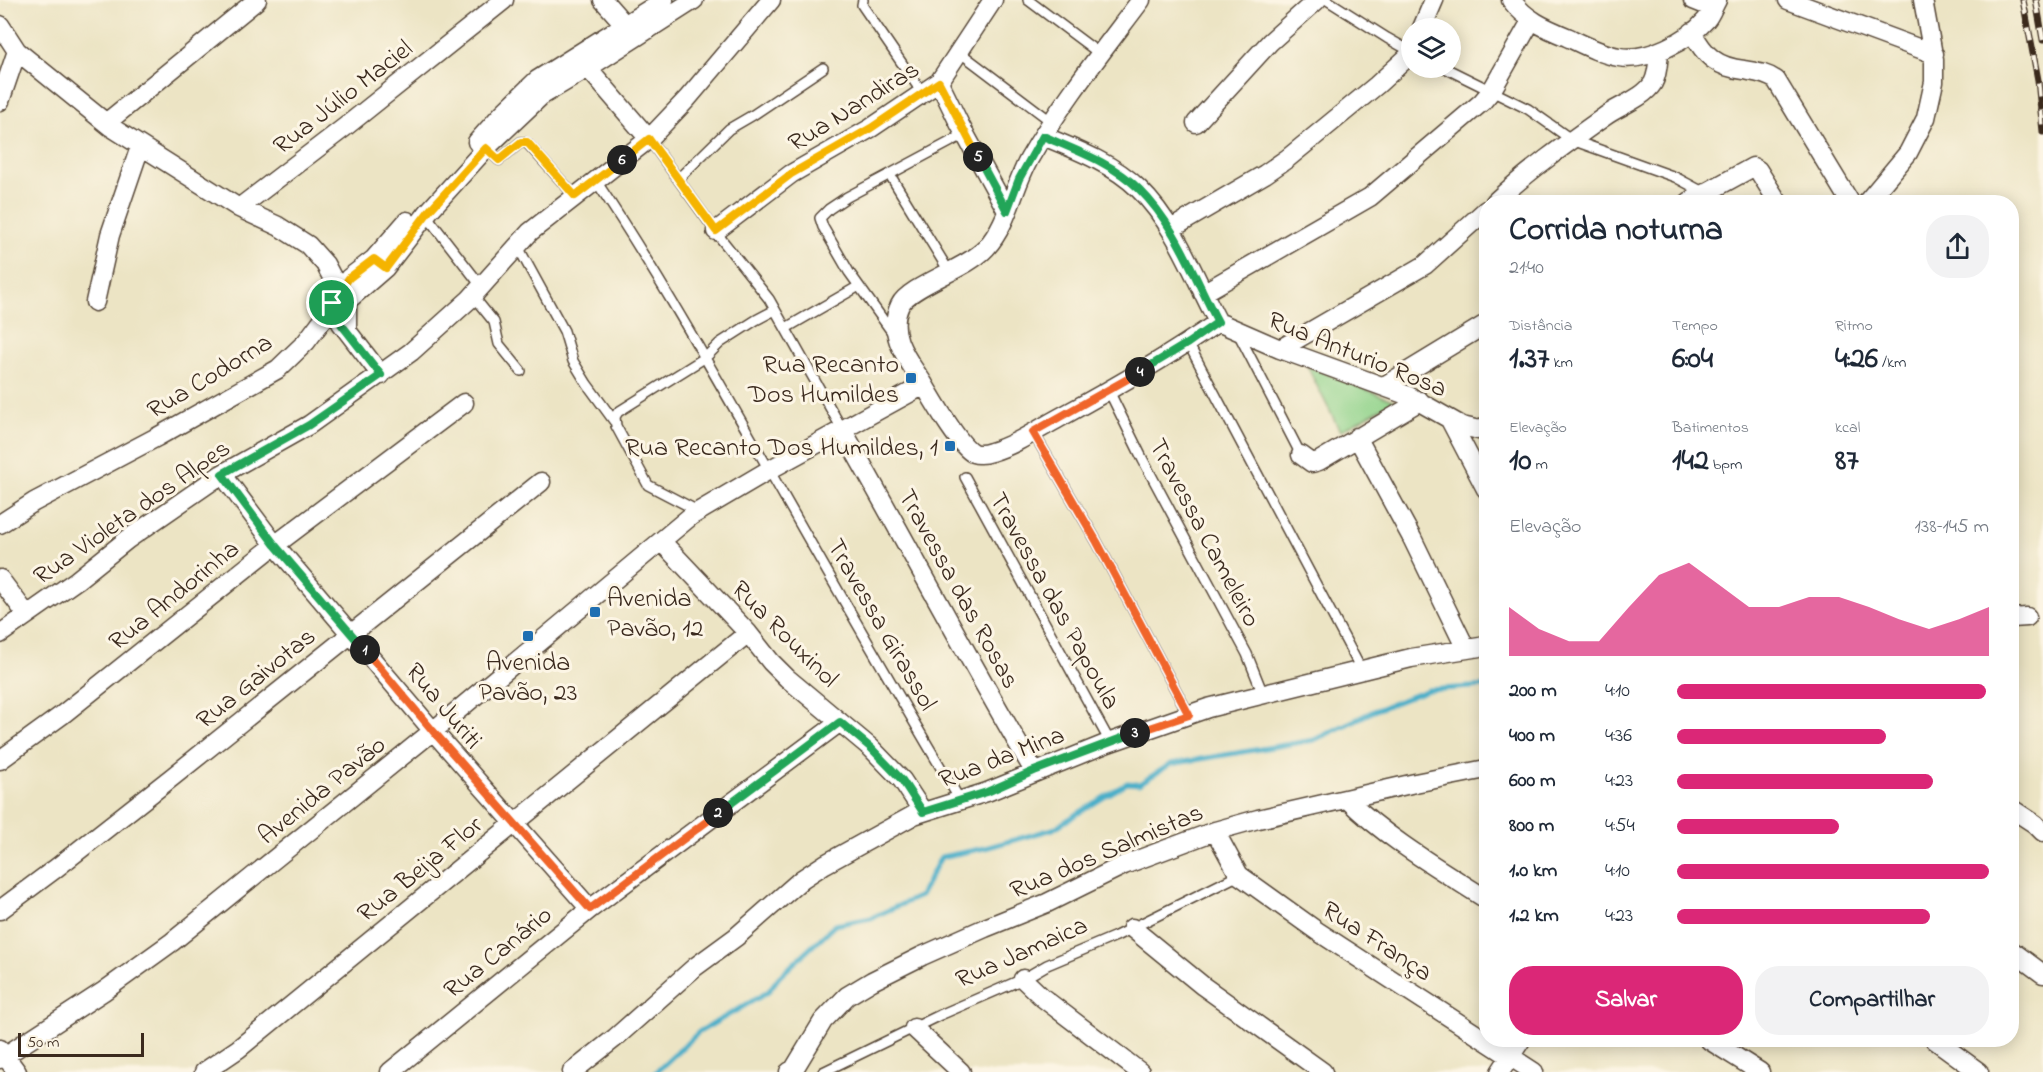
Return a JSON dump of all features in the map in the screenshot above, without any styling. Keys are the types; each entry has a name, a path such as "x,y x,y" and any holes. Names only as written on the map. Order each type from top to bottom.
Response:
{"street":[{"path":"106,123 257,0"},
{"name":"Rua Júlio Maciel","path":"239,208 504,0"},
{"path":"603,0 625,25"},
{"path":"347,331 346,301 352,283 380,263 426,215 488,138 541,96 588,68 625,25 664,0"},
{"path":"380,263 537,80 694,0"},
{"name":"Rua Violeta dos Alpes","path":"0,634 77,580 128,539 222,474 309,425 411,352 478,291 517,244 649,139 687,99 771,0"},
{"name":"Rua Nandiras","path":"716,231 791,174 871,128 939,82 993,0"},
{"path":"1047,129 1110,167 1138,187 1171,230 1218,322 1109,391 1033,432 981,455 968,449 954,432 896,338 897,316 905,299 917,290 950,274 985,250 999,232 1019,179 1047,129 1141,0"},
{"path":"1196,123 1270,42 1317,0"},
{"path":"1426,18 1434,0"},
{"path":"1510,0 1531,21 1606,54 1631,58 1659,52 1704,22 1715,4 1693,0"},
{"path":"1788,0 1934,54"},
{"path":"1873,195 1908,153 1921,130 1934,82 1934,54 1923,0"},
{"path":"1203,293 1370,197 1468,115 1492,90 1531,21"},
{"path":"0,25 17,51 106,123 140,147 239,208 278,226 308,245 325,264 334,281 331,306 381,375"},
{"path":"1692,32 1702,49 1714,61 1725,66 1758,72 1776,80 1846,195"},
{"path":"0,101 17,51"},
{"path":"1503,195 1606,115 1640,95 1652,84 1658,70 1659,52"},
{"path":"1176,226 1288,158 1401,62"},
{"path":"588,68 649,139"},
{"path":"939,82 1007,211"},
{"path":"95,302 110,236 140,147"},
{"path":"1702,195 1753,167 1758,170 1774,195"},
{"path":"1280,349 1425,265 1479,216"},
{"name":"Rua Codorna","path":"0,524 34,502 278,369 306,342 331,306 352,283"},
{"name":"Rua Anturio Rosa","path":"1218,322 1280,349 1420,401 1450,420 1479,428"},
{"path":"1384,386 1479,328"},
{"name":"Avenida Pavão","path":"2,1054 104,991 172,942 433,731 698,511 924,384"},
{"path":"1301,455 1312,463 1319,461 1420,401"},
{"name":"Rua Andorinha","path":"0,760 62,715 275,545 464,403"},
{"path":"1450,420 1479,476"},
{"name":"Travessa das Rosas","path":"842,429 971,664 1034,771"},
{"path":"1357,437 1412,538 1466,649"},
{"name":"Rua Juriti","path":"222,474 275,545 433,731 590,909"},
{"name":"Rua Gaivotas","path":"0,910 153,792 541,482"},
{"name":"Rua Rouxinol","path":"661,541 787,678 871,748 902,780 923,812"},
{"path":"0,579 27,615"},
{"name":"Rua Beija Flor","path":"204,1072 247,1041 748,633"},
{"name":"Rua da Mina","path":"572,1072 615,1038 695,967 736,937 802,879 825,864 923,812 987,792 1110,742 1263,693 1412,658 1479,647"},
{"name":"Rua Canário","path":"390,1072 590,909 840,722"},
{"name":"Rua dos Salmistas","path":"793,1071 823,1021 848,996 872,981 974,932 1047,903 1124,865 1215,831 1258,819 1479,770"},
{"path":"1348,800 1380,827 1436,867 1479,894"},
{"path":"2019,814 2043,832"},
{"name":"Rua França","path":"1215,831 1239,875 1479,1047"},
{"path":"1132,928 1203,986 1323,1072"},
{"path":"2019,956 2043,974"},
{"path":"1023,979 1043,998 1140,1072"},
{"path":"914,1028 961,1072"},
{"name":"Rua França","path":"1480,1047 1505,1065 1534,1072"},
{"path":"1505,1065 1517,1047"},
{"path":"1720,1047 1760,1072"},
{"path":"1944,1047 1978,1072"},
{"path":"2,1054 17,1072"}],"lane":[{"path":"863,0 862,5 923,94"},
{"path":"1028,0 1100,54"},
{"path":"1328,0 1401,46"},
{"path":"958,51 1047,129"},
{"path":"678,179 729,129 823,68"},
{"path":"1461,76 1528,109 1572,140 1675,177 1694,195"},
{"path":"896,338 859,286 820,219 829,209 965,134"},
{"path":"488,138 499,160 521,142 527,142 575,196"},
{"path":"649,139 775,310 842,429"},
{"path":"890,175 950,274"},
{"name":"Travessa Girassol","path":"596,181 706,357 960,800"},
{"path":"426,215 478,291 494,322 499,344 521,371"},
{"path":"517,244 564,331 573,361 587,384 616,416 648,485 698,511"},
{"path":"786,328 859,286"},
{"path":"616,416 706,357 720,343 775,310"},
{"path":"1237,331 1301,455"},
{"path":"1188,343 1362,671"},
{"name":"Travessa Cameleiro","path":"1109,391 1143,460 1247,654 1263,693"},
{"path":"1033,432 1097,542 1189,715"},
{"name":"Travessa das Papoula","path":"965,477 1110,742"},
{"name":"Rua Jamaica","path":"823,1072 1023,979 1047,965 1132,928 1239,875"}],"green space":[{"path":"1307,366 1395,401 1340,431"}],"waterway":[{"path":"667,6 676,0"},
{"path":"656,1072 699,1032 768,992 779,977 835,925 871,918 920,896 941,857 985,848 1053,829 1127,783 1139,784 1171,764 1314,740 1376,710 1428,690 1479,686"}],"railway":[{"path":"2023,0 2038,80 2043,132"},
{"path":"2036,0 2043,40"}],"place":[{"name":"Rua Recanto Dos Humildes","path":"911,378"},
{"name":"Rua Recanto Dos Humildes, 1","path":"950,446"},
{"name":"Avenida Pavão, 12","path":"595,612"},
{"name":"Avenida Pavão, 23","path":"528,636"}],"route":[{"path":"939,82 1007,211 1019,179 1043,136 1110,167 1138,187 1171,230 1218,322 1109,391 1033,432 1097,542 1189,715 1034,771 987,792 923,812 902,780 871,748 840,722 590,909 433,731 275,545 222,474 309,425 381,375 330,310 332,303 349,278 374,259 386,268 429,211 486,148 499,160 522,141 527,142 575,196 649,139 716,231 791,174 871,128 939,82"}]}
